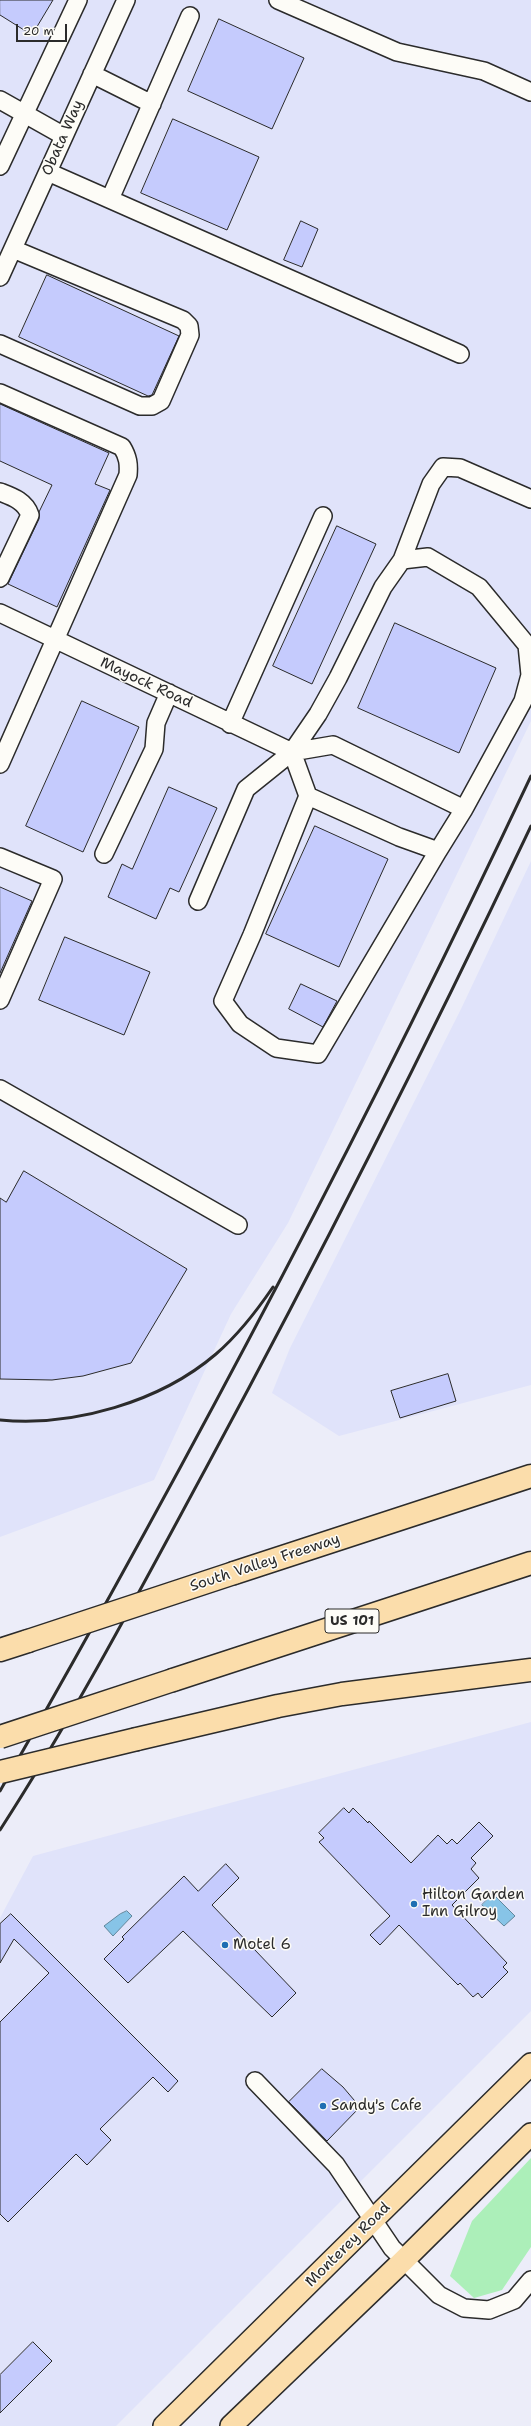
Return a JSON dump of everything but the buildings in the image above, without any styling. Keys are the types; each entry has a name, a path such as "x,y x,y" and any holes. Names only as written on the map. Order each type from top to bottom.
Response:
{"highway":[{"name":"South Valley Freeway","path":"0,1650 531,1476"},
{"name":"US 101","path":"0,1737 531,1563"},
{"path":"0,1772 278,1706 364,1690 531,1670"},
{"path":"364,1690 531,1680"}],"main road":[{"name":"Monterey Road","path":"164,2426 531,2064"},
{"path":"231,2426 403,2261 531,2134"}],"street":[{"path":"0,166 78,0"},
{"name":"Obata Way","path":"0,277 126,0"},
{"path":"278,0 397,52 484,71 531,92"},
{"path":"110,199 190,16"},
{"path":"92,74 152,104"},
{"path":"0,100 24,115 64,136"},
{"path":"48,172 460,354"},
{"path":"0,344 140,406 152,406 161,401 190,335 189,326 183,320 13,249"},
{"path":"0,393 122,447 128,457 128,475 0,764"},
{"path":"198,901 246,790 292,752 324,702 383,587 402,560 431,484 443,467 460,468 531,499"},
{"path":"0,492 20,500 28,507 30,515 4,558 0,578"},
{"path":"230,724 323,516"},
{"path":"292,752 308,796 252,936 222,1001 240,1024 276,1048 318,1054 464,809 523,701 530,675 527,645 479,587 428,557 402,560"},
{"name":"Mayock Road","path":"0,613 55,641 169,693 230,724 292,752"},
{"path":"104,854 154,749 156,723 169,693"},
{"path":"292,752 333,745 464,809"},
{"path":"308,796 399,837 438,851"},
{"path":"0,857 53,879 0,1000"},
{"path":"0,1089 238,1225"},
{"path":"255,2081 336,2165 373,2221 403,2261 442,2298 455,2305 472,2310 489,2310 506,2304 521,2294 531,2280"}],"shaded area":[{"path":"0,0 531,0 531,721 288,1223 231,1314 154,1480 0,1537"},
{"path":"531,861 531,1385 339,1436 272,1393 290,1348 461,1009"},
{"path":"531,1722 531,2011 116,2426 0,2426 0,1918 33,1856"}],"green space":[{"path":"531,2158 531,2247 502,2290 474,2298 450,2276 472,2221"}],"water":[{"path":"493,1894 515,1916 504,1926 482,1905"},
{"path":"127,1911 132,1916 113,1936 104,1926 120,1914"}],"railway":[{"path":"0,1791 140,1541 276,1289 406,1034 531,776"},
{"path":"0,1830 55,1742 81,1697 157,1560 248,1389 373,1149 531,826"},
{"path":"0,1420 28,1421 86,1415 114,1408 169,1386 194,1371 224,1347 246,1323 273,1287"}],"place":[{"name":"Hilton Garden Inn Gilroy","path":"414,1904"},
{"name":"Motel 6","path":"225,1945"},
{"name":"Sandy's Cafe","path":"323,2106"}]}
